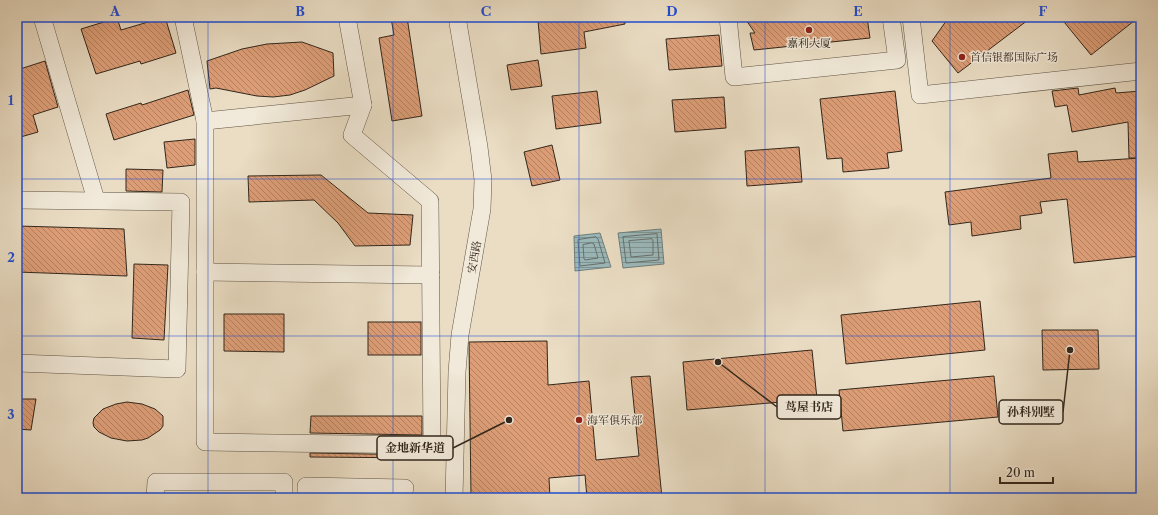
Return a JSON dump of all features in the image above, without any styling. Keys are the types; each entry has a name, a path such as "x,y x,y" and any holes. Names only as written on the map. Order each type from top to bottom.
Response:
{"street":[{"path":"42,17 96,200"},
{"path":"184,17 205,121 205,442 432,445 430,201 352,135 364,105 347,17"},
{"name":"安西路","path":"454,498 457,372 460,335 482,209 483,180 479,147 457,17"},
{"path":"728,17 734,77 897,60 891,17"},
{"path":"911,17 920,95 1141,71"},
{"path":"205,121 364,105"},
{"path":"17,200 181,202 177,369 17,363"},
{"path":"205,272 431,275"},
{"path":"156,498 156,482 284,482 284,498"},
{"path":"306,498 306,486 404,488"}],"water":[{"path":"661,229 664,264 623,268 618,233"},
{"path":"600,233 611,267 575,271 574,236"}],"building":[{"path":"165,17 176,53 141,64 140,61 96,74 81,29 117,18 121,30"},
{"path":"407,17 422,116 392,121 379,38 394,35 391,18"},
{"path":"574,17 625,17 625,24 584,32 586,48 541,54 538,21"},
{"name":"嘉利大厦","path":"744,17 867,17 870,38 754,50 750,33 755,33"},
{"name":"首信银都国际广场","path":"949,17 1032,17 958,73 932,41"},
{"name":"首信银都国际广场","path":"1060,17 1139,17 1091,55"},
{"path":"719,35 722,66 669,70 666,39"},
{"path":"302,42 333,53 334,76 305,90 290,95 273,97 257,96 216,88 210,89 207,61 242,49 267,44"},
{"path":"538,60 542,86 511,90 507,65"},
{"path":"45,61 58,107 33,115 38,132 17,138 17,70"},
{"path":"1078,88 1079,95 1115,88 1116,93 1141,91 1141,158 1129,158 1128,122 1072,132 1067,105 1055,107 1052,91"},
{"path":"188,90 194,115 114,140 106,114 141,103 142,105"},
{"path":"597,91 601,123 556,129 552,96"},
{"path":"895,91 902,151 887,153 889,168 843,172 842,158 827,159 820,99"},
{"path":"724,97 726,128 675,132 672,100"},
{"path":"195,139 195,165 167,168 164,142"},
{"path":"552,145 560,180 532,186 524,152"},
{"path":"799,147 802,182 747,186 745,151"},
{"path":"1077,151 1078,162 1141,158 1141,256 1074,263 1067,199 1040,202 1042,213 1020,216 1021,229 972,236 971,222 949,225 945,192 1051,178 1048,154"},
{"path":"126,169 163,170 162,192 126,191"},
{"path":"321,175 368,213 413,215 410,245 355,246 338,223 314,200 249,202 248,176"},
{"path":"17,226 124,229 127,276 17,272"},
{"path":"134,264 168,265 164,340 132,338"},
{"path":"980,301 985,350 846,364 841,315"},
{"path":"224,314 284,314 284,352 224,351"},
{"path":"368,322 421,322 421,355 368,355"},
{"path":"1042,330 1098,330 1099,369 1043,370"},
{"path":"547,341 548,385 589,381 596,460 639,456 631,377 650,376 662,498 587,498 585,475 549,478 550,498 471,498 469,342"},
{"path":"812,350 817,399 687,410 683,362"},
{"path":"994,376 998,417 843,431 839,390"},
{"path":"17,399 36,399 31,430 17,429"},
{"path":"127,402 142,404 155,409 163,416 163,426 160,430 142,440 127,441 111,438 99,432 94,427 94,418 103,409"},
{"path":"311,416 422,416 422,435 310,433"},
{"path":"310,453 427,455 427,458 310,457"}],"place":[{"name":"嘉利大厦","path":"809,30"},
{"name":"首信银都国际广场","path":"962,57"},
{"name":"孙科别墅","path":"1070,350"},
{"name":"茑屋书店","path":"718,362"},
{"name":"金地新华道","path":"509,420"},
{"name":"海军俱乐部","path":"579,420"}]}
